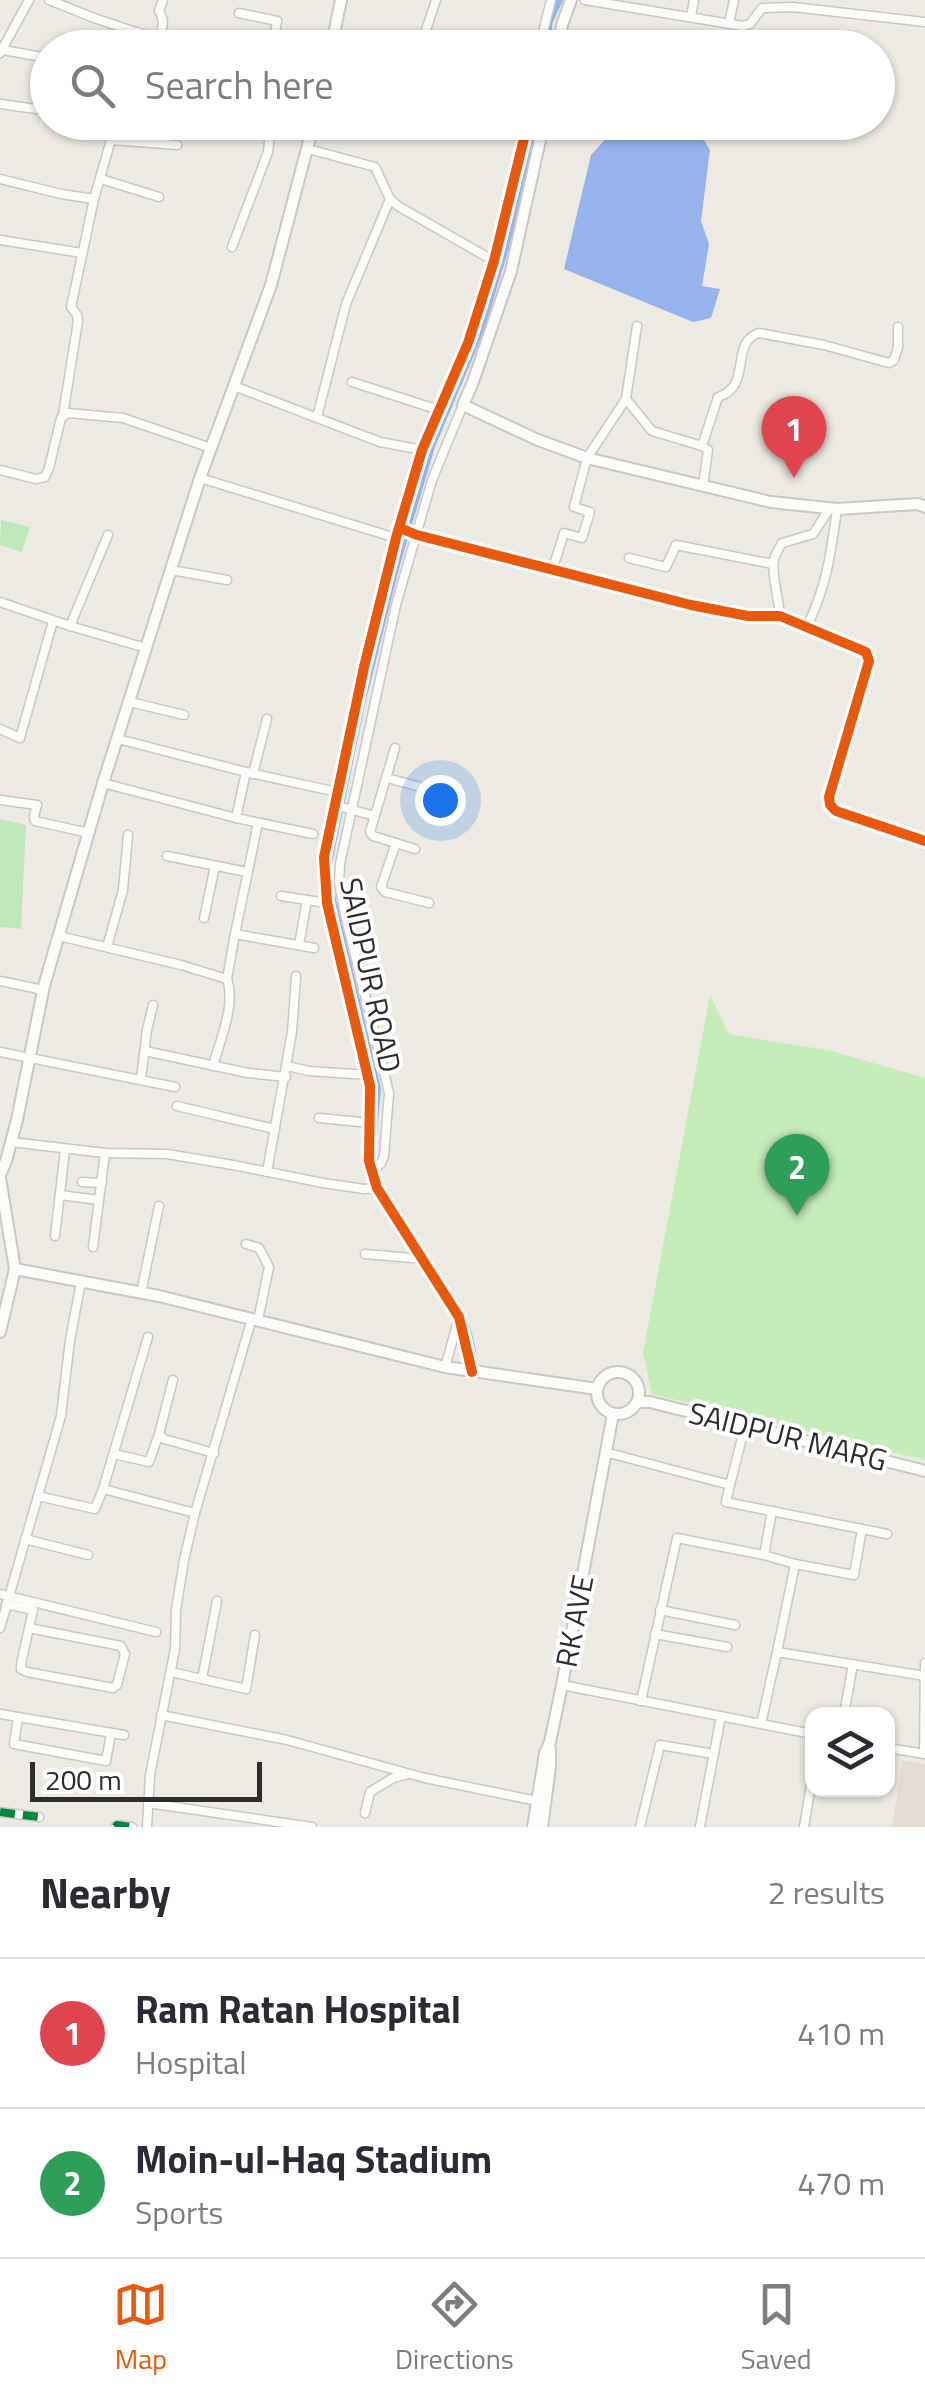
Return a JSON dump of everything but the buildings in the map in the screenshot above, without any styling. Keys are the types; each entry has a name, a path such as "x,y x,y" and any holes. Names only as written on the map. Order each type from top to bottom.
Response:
{"main road":[{"path":"334,30 340,0"},
{"path":"561,30 571,0"},
{"path":"0,1332 16,1269 0,1176 11,1142 43,990 103,784 200,478 271,286 310,140"},
{"path":"540,140 506,280 474,382 456,401 538,440 587,458 772,502 833,508 918,504 925,507"},
{"path":"16,1269 255,1319 445,1368 597,1390"},
{"path":"623,1372 633,1378 638,1396 629,1412 612,1414 598,1400 597,1390 602,1379 623,1372"},
{"name":"SAIDPUR MARG","path":"638,1396 925,1471"},
{"name":"RK AVE","path":"533,1827 541,1802 545,1752 562,1685 612,1414"},
{"path":"541,1802 542,1827"}],"street":[{"path":"28,0 1,52 30,56"},
{"path":"49,0 132,30"},
{"path":"162,30 163,0"},
{"path":"426,30 436,0"},
{"path":"543,30 550,0"},
{"path":"585,0 646,5 743,26 750,24 762,4 925,22"},
{"path":"690,16 694,0"},
{"path":"729,24 734,0"},
{"path":"825,12 826,0"},
{"path":"239,12 278,21 276,30"},
{"path":"0,104 30,107"},
{"path":"0,470 36,479 45,477 49,468 78,321 71,306 94,199 112,140 177,144"},
{"path":"232,248 270,140"},
{"path":"371,1174 383,1160 387,1100 331,883 341,855 342,807 415,534 456,401 468,343 492,275 524,140"},
{"path":"308,149 376,167 390,199 398,206 494,261"},
{"path":"0,179 94,199"},
{"path":"100,179 159,197"},
{"path":"316,416 346,304 390,199"},
{"path":"0,240 82,253"},
{"path":"492,275 506,280"},
{"path":"552,572 564,533 582,538 590,512 574,506 587,458 626,398 638,326"},
{"path":"702,446 718,398 736,387 750,336 759,333 888,362 894,360 898,347 898,327"},
{"path":"352,382 439,410"},
{"path":"234,386 380,442 422,450"},
{"path":"626,398 652,431 702,446 709,454 703,486"},
{"name":"SAIDPUR ROAD","path":"456,401 439,410 422,450 364,666 337,792 342,807 324,857 331,883 327,903 372,1100 371,1174 459,1317 472,1372"},
{"path":"62,416 74,413 124,418 211,448"},
{"path":"200,478 552,572 691,605 748,616 780,616 866,652 869,661 830,805 836,811 925,841"},
{"path":"780,616 774,564 782,544 812,534 833,508"},
{"path":"807,626 827,577 833,508"},
{"path":"70,626 108,535"},
{"path":"629,558 666,567 676,545 774,564"},
{"path":"171,570 227,580"},
{"path":"0,602 146,648"},
{"path":"0,729 20,738 53,621"},
{"path":"130,702 184,714"},
{"path":"236,818 267,719"},
{"path":"118,739 337,792"},
{"path":"395,748 371,834 415,849"},
{"path":"386,778 450,795"},
{"path":"103,784 313,834"},
{"path":"0,800 37,805 35,821 89,834"},
{"path":"342,807 375,816"},
{"path":"213,1066 230,998 227,979 258,823"},
{"path":"108,947 123,890 128,836"},
{"path":"396,843 381,888 428,903"},
{"path":"167,856 248,872"},
{"path":"204,918 215,866"},
{"path":"281,896 327,903"},
{"path":"299,945 307,900"},
{"path":"235,934 314,948"},
{"path":"59,936 227,979"},
{"path":"267,1172 286,1077 296,976"},
{"path":"0,981 43,990"},
{"path":"141,1079 154,1005"},
{"path":"0,1052 175,1087"},
{"path":"144,1052 286,1077"},
{"path":"287,1066 368,1075"},
{"path":"372,1100 387,1100"},
{"path":"177,1106 276,1129"},
{"path":"320,1118 370,1123"},
{"path":"11,1142 65,1150 167,1154 364,1189 377,1188"},
{"path":"55,1236 65,1150"},
{"path":"93,1247 106,1153"},
{"path":"82,1182 102,1183"},
{"path":"60,1195 99,1200"},
{"path":"141,1293 159,1206"},
{"path":"147,1827 150,1775 175,1649 184,1560 269,1267 259,1248 246,1244"},
{"path":"365,1254 424,1259"},
{"path":"0,1628 5,1598 61,1416 81,1282"},
{"path":"445,1368 459,1317"},
{"path":"38,1496 95,1510 148,1336"},
{"path":"114,1454 149,1462 173,1380"},
{"path":"745,1426 726,1502 887,1534"},
{"path":"160,1434 164,1439 214,1453"},
{"path":"606,1452 730,1486"},
{"path":"102,1488 196,1513"},
{"path":"764,1555 772,1511"},
{"path":"642,1701 677,1538 854,1574 862,1529"},
{"path":"26,1539 88,1555"},
{"path":"761,1724 794,1564"},
{"path":"5,1598 33,1610 29,1628 21,1668 112,1688 118,1685 125,1654 120,1646 29,1628"},
{"path":"5,1598 156,1632"},
{"path":"202,1679 217,1601"},
{"path":"660,1610 736,1625"},
{"path":"695,1641 700,1620"},
{"path":"655,1634 726,1646"},
{"path":"171,1672 246,1689 256,1635"},
{"path":"777,1652 925,1676"},
{"path":"895,1749 924,1754 925,1663"},
{"path":"845,1707 853,1664"},
{"path":"562,1685 805,1733"},
{"path":"0,1714 124,1735"},
{"path":"161,1715 287,1740 541,1802"},
{"path":"700,1827 722,1716"},
{"path":"18,1717 14,1744 106,1761 110,1733"},
{"path":"640,1827 660,1746 714,1754"},
{"path":"365,1812 370,1792 410,1773"},
{"path":"804,1827 809,1797"},
{"path":"148,1803 309,1827"},
{"path":"6,1827 5,1813 39,1817"},
{"path":"114,1827 132,1827"}],"shaded area":[{"path":"903,1760 925,1764 925,1827 892,1827"}],"green space":[{"path":"1,520 30,527 22,552 0,545"},
{"path":"0,819 26,825 21,929 0,927"},
{"path":"710,995 729,1034 832,1051 925,1078 925,1460 652,1394 643,1353"}],"water":[{"path":"605,140 704,140 710,150 701,221 709,244 702,286 720,289 711,318 693,322 564,269 591,155"}],"waterway":[{"path":"548,30 559,0"},
{"path":"327,868 361,704 395,568 431,446 479,333 532,140"},
{"path":"329,887 377,1089 372,1142"},
{"path":"460,1314 474,1367"}],"marked path":[{"path":"0,1812 39,1817"},
{"path":"115,1827 132,1827"}],"cycle path":[{"path":"472,1372 459,1317 377,1188 369,1161 370,1086 327,903 324,857 396,538 422,450 468,343 494,261 524,140"},
{"path":"400,528 691,605 748,616 780,616 866,652 869,661 829,797 830,805 836,811 925,841"}],"place":[{"name":"Ram Ratan Hospital","path":"794,478"},
{"name":"Moin-ul-Haq Stadium","path":"797,1216"}]}
